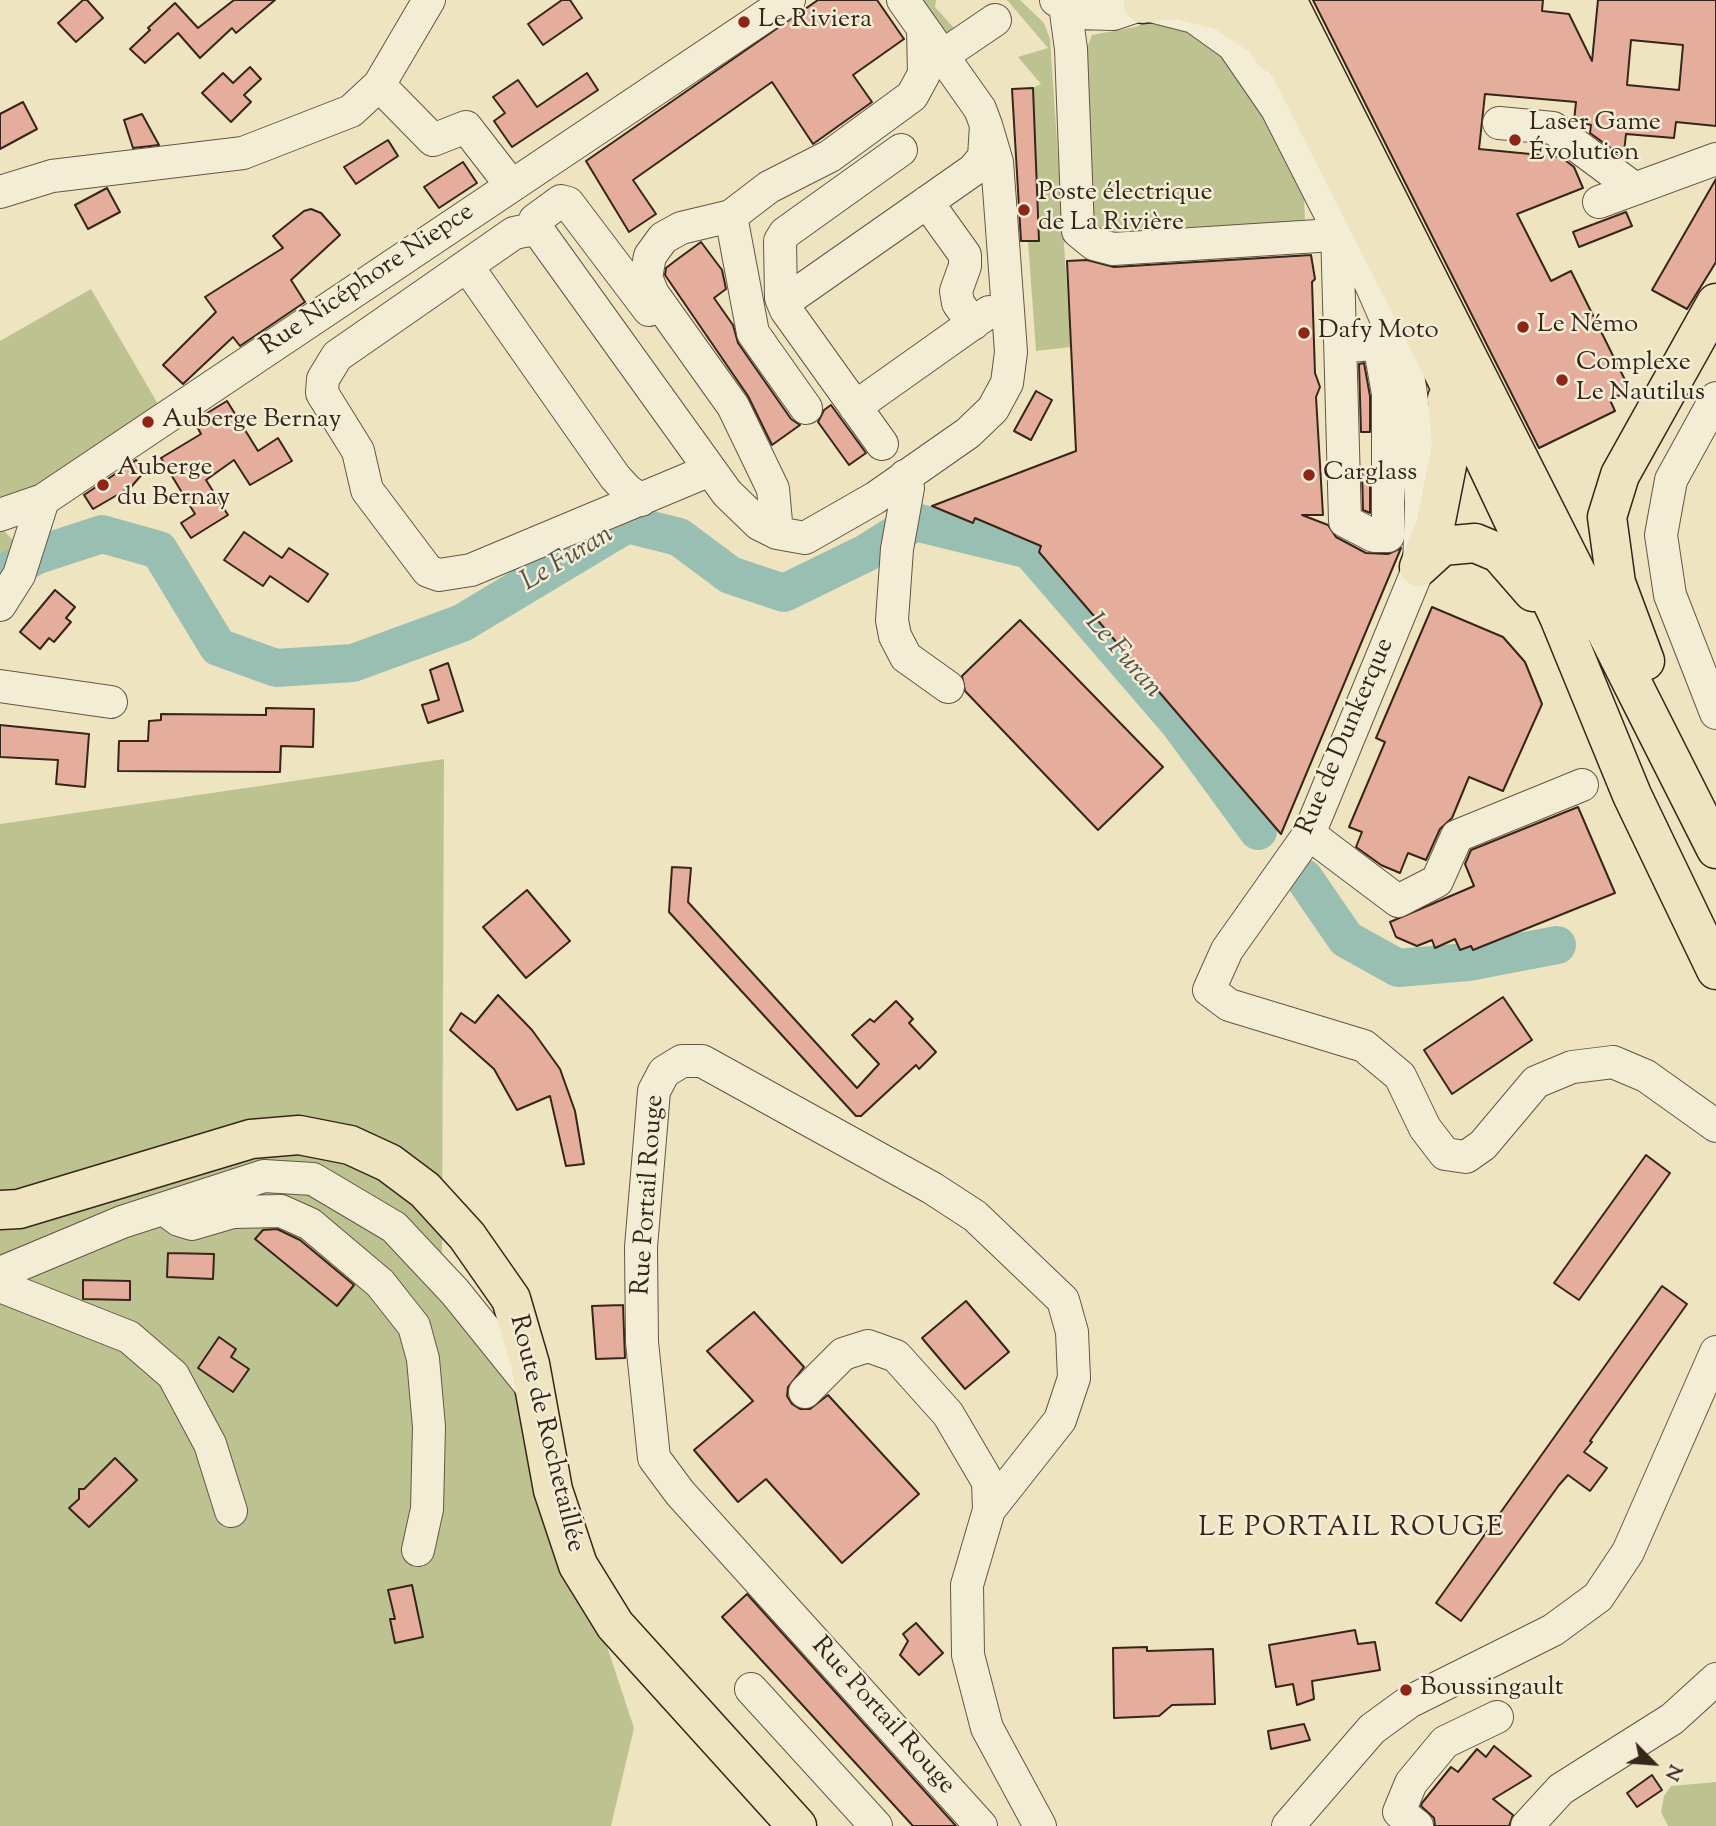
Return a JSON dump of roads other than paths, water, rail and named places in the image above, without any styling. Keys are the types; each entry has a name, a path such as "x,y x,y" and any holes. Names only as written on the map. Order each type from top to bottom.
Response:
{"main road":[{"path":"1145,2 1177,0 1231,4 1264,39 1305,100 1445,376 1559,617 1632,795 1716,970"},
{"path":"1287,0 1713,843"},
{"path":"1713,843 1616,583 1606,517 1620,475 1716,303"},
{"path":"1419,567 1435,526 1451,445 1445,376"},
{"path":"1419,567 1442,546 1475,543 1499,553 1559,617"},
{"name":"Route de Rochetaillée","path":"0,1210 19,1209 251,1139 299,1135 350,1145 390,1163 425,1190 467,1236 511,1299 536,1392 553,1490 578,1565 615,1625 797,1826"}],"street":[{"path":"0,192 52,176 243,153 351,111 379,85 429,0"},
{"name":"Rue Nicéphore Niepce","path":"0,515 43,500 789,0"},
{"path":"710,470 471,570 446,575 428,571 367,489 358,451 322,393 328,366 337,356 514,233 534,229 540,233 727,493 760,524 777,533 804,538 875,498 905,489 993,408 1007,383 1011,352 997,162 986,125 980,109 903,0"},
{"path":"1061,3 1077,13 1113,14 1145,2"},
{"name":"Rue de Dunkerque","path":"1145,2 1194,17 1233,45 1278,109 1337,227 1369,280 1406,367 1417,435 1421,503 1419,567 1309,834 1227,950 1209,990 1229,1005 1364,1046 1401,1076 1425,1128 1445,1154 1465,1157 1483,1145 1536,1082 1572,1067 1614,1062 1646,1076 1716,1126"},
{"path":"1061,3 1071,49 1078,230 1094,244 1113,249 1318,236 1337,227 1340,347 1345,521 1374,536 1388,536 1388,394 1379,343 1340,347"},
{"path":"942,55 995,20"},
{"path":"777,533 773,489 733,406 653,294 646,277 650,256 663,238 681,228 732,216 769,187 830,156 912,96 924,74 923,29"},
{"path":"379,85 433,140 466,127 511,185"},
{"path":"1499,123 1553,128 1634,189"},
{"path":"783,303 978,166 984,157 986,125"},
{"path":"882,444 783,303 780,241 785,233 901,150"},
{"path":"1599,202 1716,159"},
{"path":"534,229 535,220 561,201 568,203 670,339"},
{"path":"855,407 981,318 958,303 956,291 965,266 965,255 927,202"},
{"path":"732,216 752,334 806,408"},
{"path":"467,266 615,477 641,500"},
{"path":"1716,398 1671,480 1661,535 1670,595 1716,713"},
{"path":"905,489 892,620 895,636 906,657 948,687"},
{"path":"0,605 19,575 43,500"},
{"path":"0,686 111,702"},
{"path":"1309,834 1398,901 1437,881 1457,836 1582,785"},
{"name":"Rue Portail Rouge","path":"981,1826 680,1493 654,1458 642,1342 641,1247 654,1091 664,1072 682,1061 702,1061 932,1188 975,1216 1063,1300 1072,1332 1074,1378 1060,1420 989,1510"},
{"path":"0,1273 122,1222 264,1177 313,1179 394,1227 455,1292 536,1392"},
{"path":"164,1209 179,1220 192,1224 233,1212 281,1210 351,1256 371,1274 414,1326 423,1359 429,1427 427,1509 418,1550"},
{"path":"0,1286 129,1336 173,1375 210,1444 231,1511"},
{"name":"Rue Portail Rouge","path":"805,1392 843,1354 868,1346 896,1356 948,1414 988,1482 989,1510 967,1585 968,1654 987,1728 1040,1826"},
{"path":"1287,1826 1373,1729 1409,1702 1552,1630 1598,1597 1628,1552 1716,1352"},
{"path":"1544,1821 1561,1789 1672,1719 1716,1679"},
{"path":"751,1689 876,1826"},
{"path":"1417,1826 1399,1812 1411,1783 1445,1742 1497,1717"}],"waterway":[{"name":"Le Furan","path":"0,576 35,556 102,534 159,550 218,647 276,668 353,663 462,623 627,524 679,537 730,575 784,593 866,553 915,522 1030,550 1179,723 1258,831"},
{"name":"Le Furan","path":"1304,878 1346,939 1398,968 1468,962 1557,945"}],"place":[{"name":"Le Riviera","path":"744,22"},
{"name":"Laser Game Évolution","path":"1515,140"},
{"name":"Poste électrique de La Rivière","path":"1024,210"},
{"name":"Le Némo","path":"1523,327"},
{"name":"Dafy Moto","path":"1304,333"},
{"name":"Complexe Le Nautilus","path":"1562,380"},
{"name":"Auberge Bernay","path":"148,422"},
{"name":"Carglass","path":"1309,475"},
{"name":"Auberge du Bernay","path":"103,485"},
{"name":"Boussingault","path":"1406,1690"}],"district":[{"name":"LE PORTAIL ROUGE","path":"1352,1530"}]}
